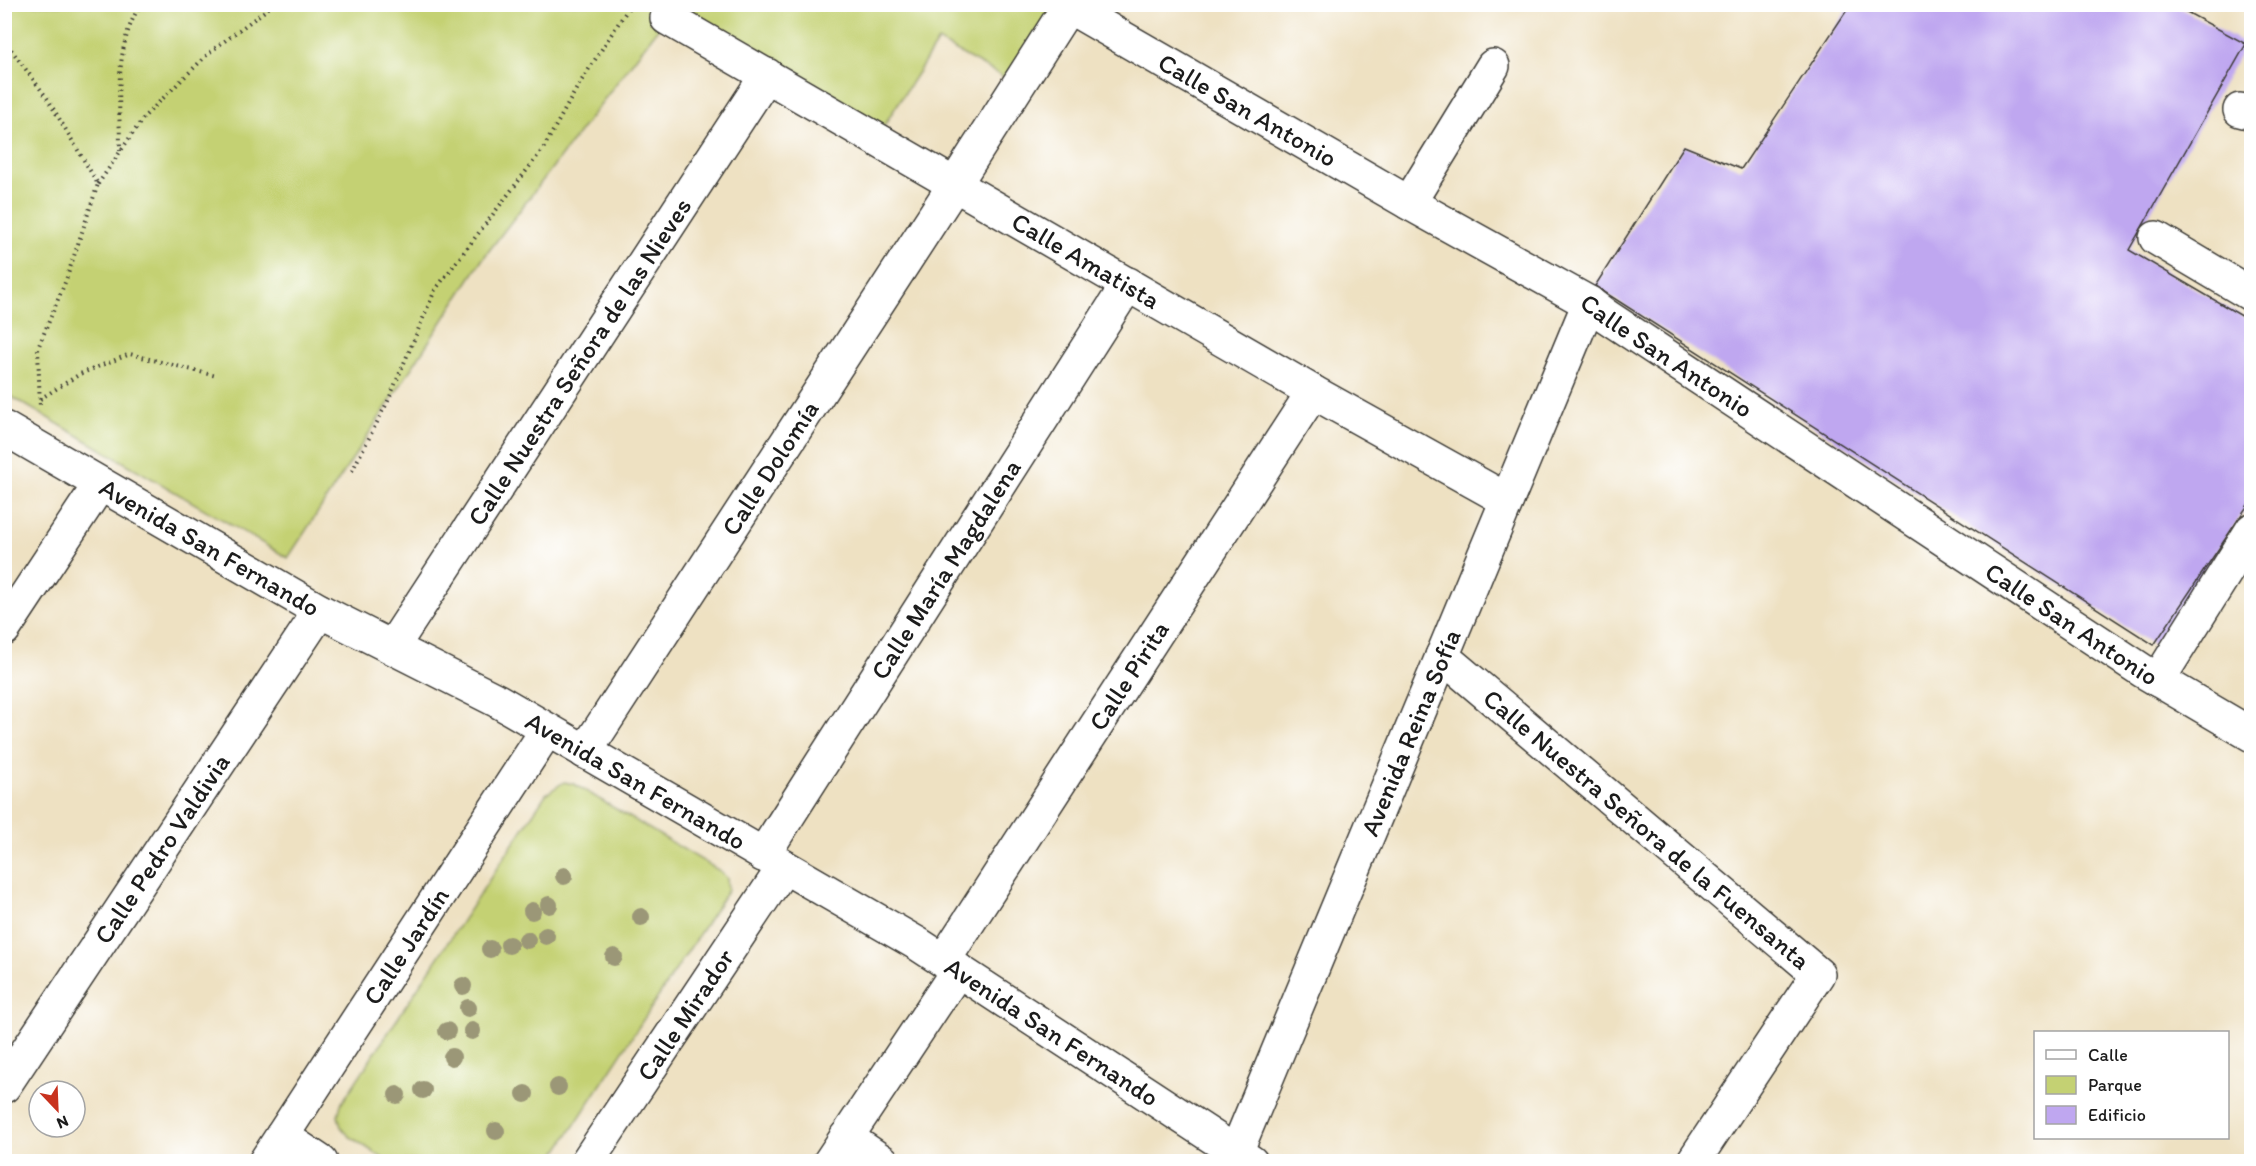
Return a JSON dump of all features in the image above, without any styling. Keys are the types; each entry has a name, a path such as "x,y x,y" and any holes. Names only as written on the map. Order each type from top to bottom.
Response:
{"street":[{"name":"Calle Dolomía","path":"585,752 955,184 1066,6"},
{"name":"Calle San Antonio","path":"1066,6 1589,303 2158,680 2252,735"},
{"name":"Calle Amatista","path":"667,18 1313,392 1507,500"},
{"path":"1409,202 1493,66"},
{"name":"Calle Nuestra Señora de las Nieves","path":"393,646 767,75"},
{"path":"2156,238 2252,295"},
{"name":"Calle María Magdalena","path":"774,861 1128,284"},
{"name":"Avenida Reina Sofía","path":"1240,1158 1442,656 1589,303"},
{"name":"Calle Pirita","path":"838,1149 951,965 1313,392"},
{"name":"Avenida San Fernando","path":"4,428 320,611 498,701 951,965 1240,1158"},
{"path":"4,628 100,484"},
{"path":"2158,680 2252,530"},
{"name":"Calle Pedro Valdivia","path":"4,1086 320,611"},
{"name":"Calle Nuestra Señora de la Fuensanta","path":"1442,656 1818,974 1693,1161"},
{"name":"Calle Jardín","path":"274,1149 547,730"},
{"name":"Calle Mirador","path":"587,1161 774,861"},
{"path":"274,1149 321,1161"},
{"path":"838,1149 883,1161"}],"path":[{"path":"120,152 119,69 133,17 141,4"},
{"path":"42,450 38,348 66,280 98,184 144,117 210,52 274,4"},
{"path":"352,471 388,401 435,290 543,149 578,86 631,4"},
{"path":"4,40 47,98 98,184"},
{"path":"40,399 80,374 130,354 216,376"}],"green space":[{"path":"1064,4 1018,85 938,41 876,138 666,18 482,260 288,558 5,393 5,5"},
{"path":"564,782 574,784 720,871 727,878 728,890 551,1161 387,1161 349,1136 341,1127 338,1116 341,1104 546,794"}],"building":[{"path":"1851,4 2172,4 2246,44 2129,250 2252,322 2252,499 2154,645 1595,286 1684,146 1741,169"}]}
